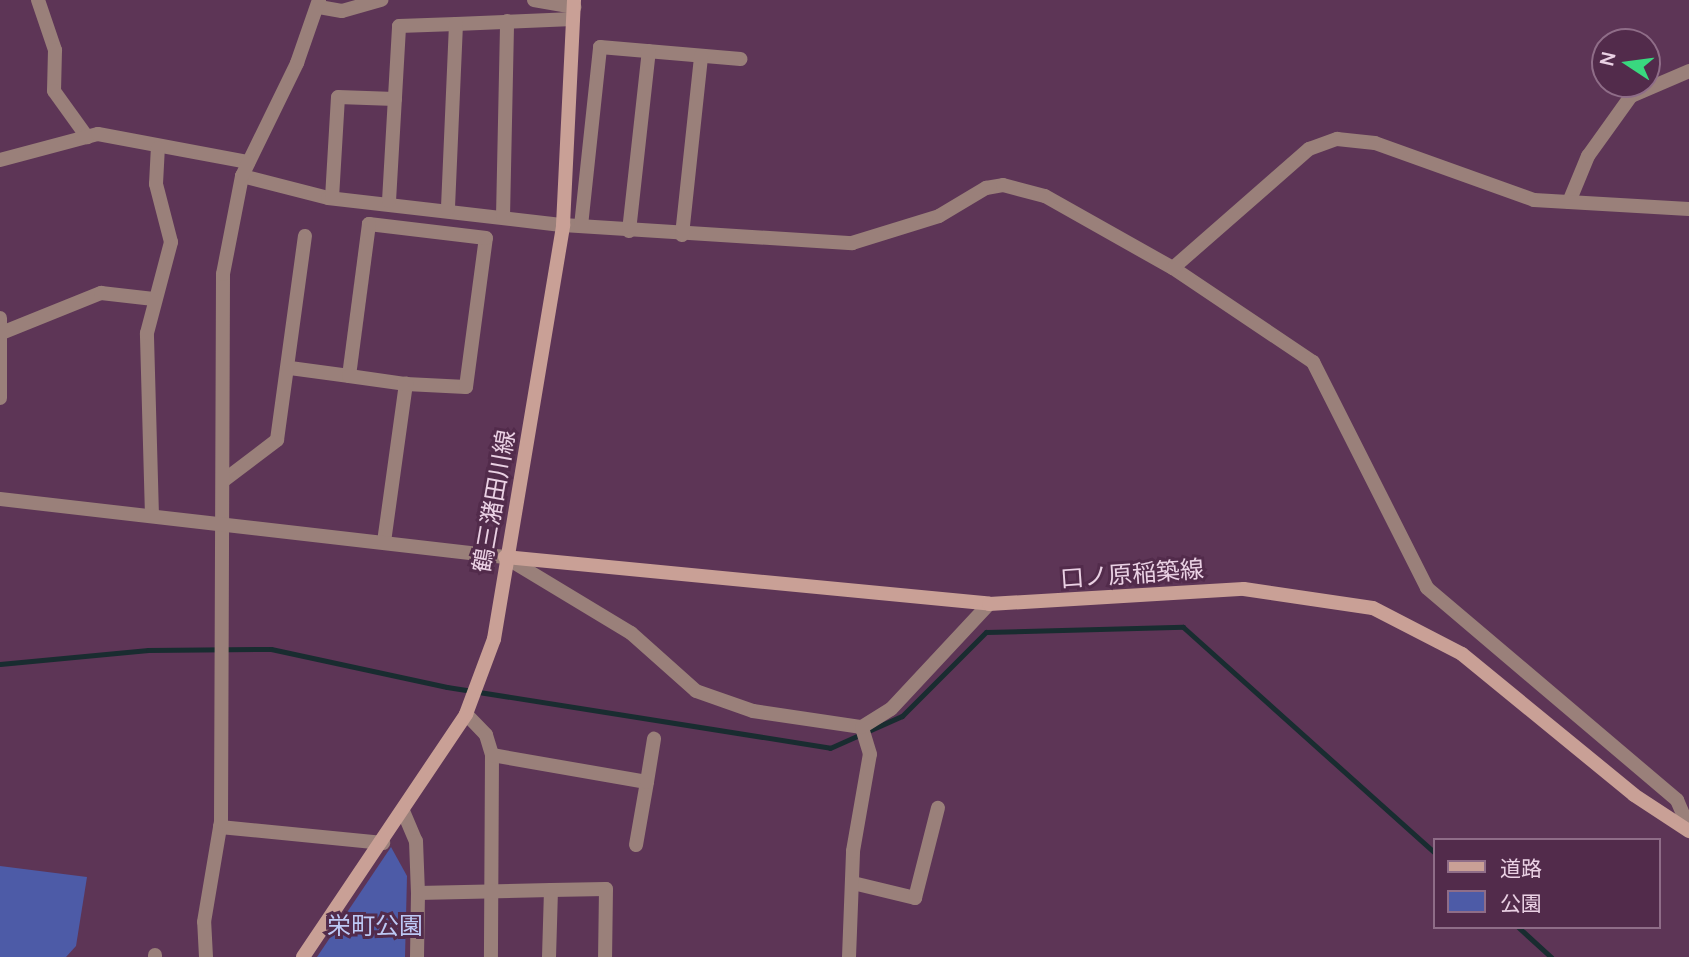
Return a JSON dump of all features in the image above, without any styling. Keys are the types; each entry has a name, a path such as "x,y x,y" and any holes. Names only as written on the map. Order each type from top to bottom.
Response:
{"main road":[{"name":"鶴三潴田川線","path":"303,957 383,843 466,714 494,639 505,557 563,225 574,9"},
{"name":"口ノ原稲築線","path":"505,557 989,604 1244,589 1373,608 1462,654 1633,795 1689,829"}],"street":[{"path":"38,0 55,50 54,91 87,138"},
{"path":"206,957 204,922 220,827 223,274 245,169 319,4 350,10 381,0"},
{"path":"534,0 574,9"},
{"path":"389,201 400,26 507,21 574,9"},
{"path":"503,217 507,21"},
{"path":"448,209 456,24"},
{"path":"581,226 600,47 740,59"},
{"path":"629,230 649,51"},
{"path":"682,235 701,55"},
{"path":"1569,202 1588,156 1631,96 1689,71"},
{"path":"332,198 338,97 395,99"},
{"path":"0,160 87,138 117,136 245,169 332,198 389,201 563,225 682,235 852,243 920,224 1003,184 1045,196 1174,268 1314,362 1427,588 1677,800 1689,829"},
{"path":"1174,268 1309,149 1337,139 1375,143 1534,200 1689,209"},
{"path":"152,516 147,333 171,242 156,184 158,148"},
{"path":"290,368 406,384 466,387 486,238 369,224 349,376"},
{"path":"223,481 277,440 290,368 305,236"},
{"path":"0,398 2,325 101,293 154,299"},
{"path":"384,542 406,384"},
{"path":"0,499 505,557 631,633 696,691 753,711 862,727 891,709 989,604"},
{"path":"466,714 486,735 492,755 491,957"},
{"path":"849,957 853,883 870,754 862,727"},
{"path":"636,845 654,739"},
{"path":"492,755 647,782"},
{"path":"853,883 915,898 938,808"},
{"path":"404,811 416,841 417,957"},
{"path":"220,827 383,843"},
{"path":"418,893 606,888 605,957"},
{"path":"549,957 551,890"}],"green space":[{"name":"栄町公園","path":"391,847 407,876 405,957 317,957"},
{"path":"0,866 87,877 76,946 66,957 0,957"}],"waterway":[{"path":"0,664 148,650 271,649 447,687 830,748 902,716 986,632 1183,627 1434,852"},
{"path":"1520,929 1551,957"}]}
